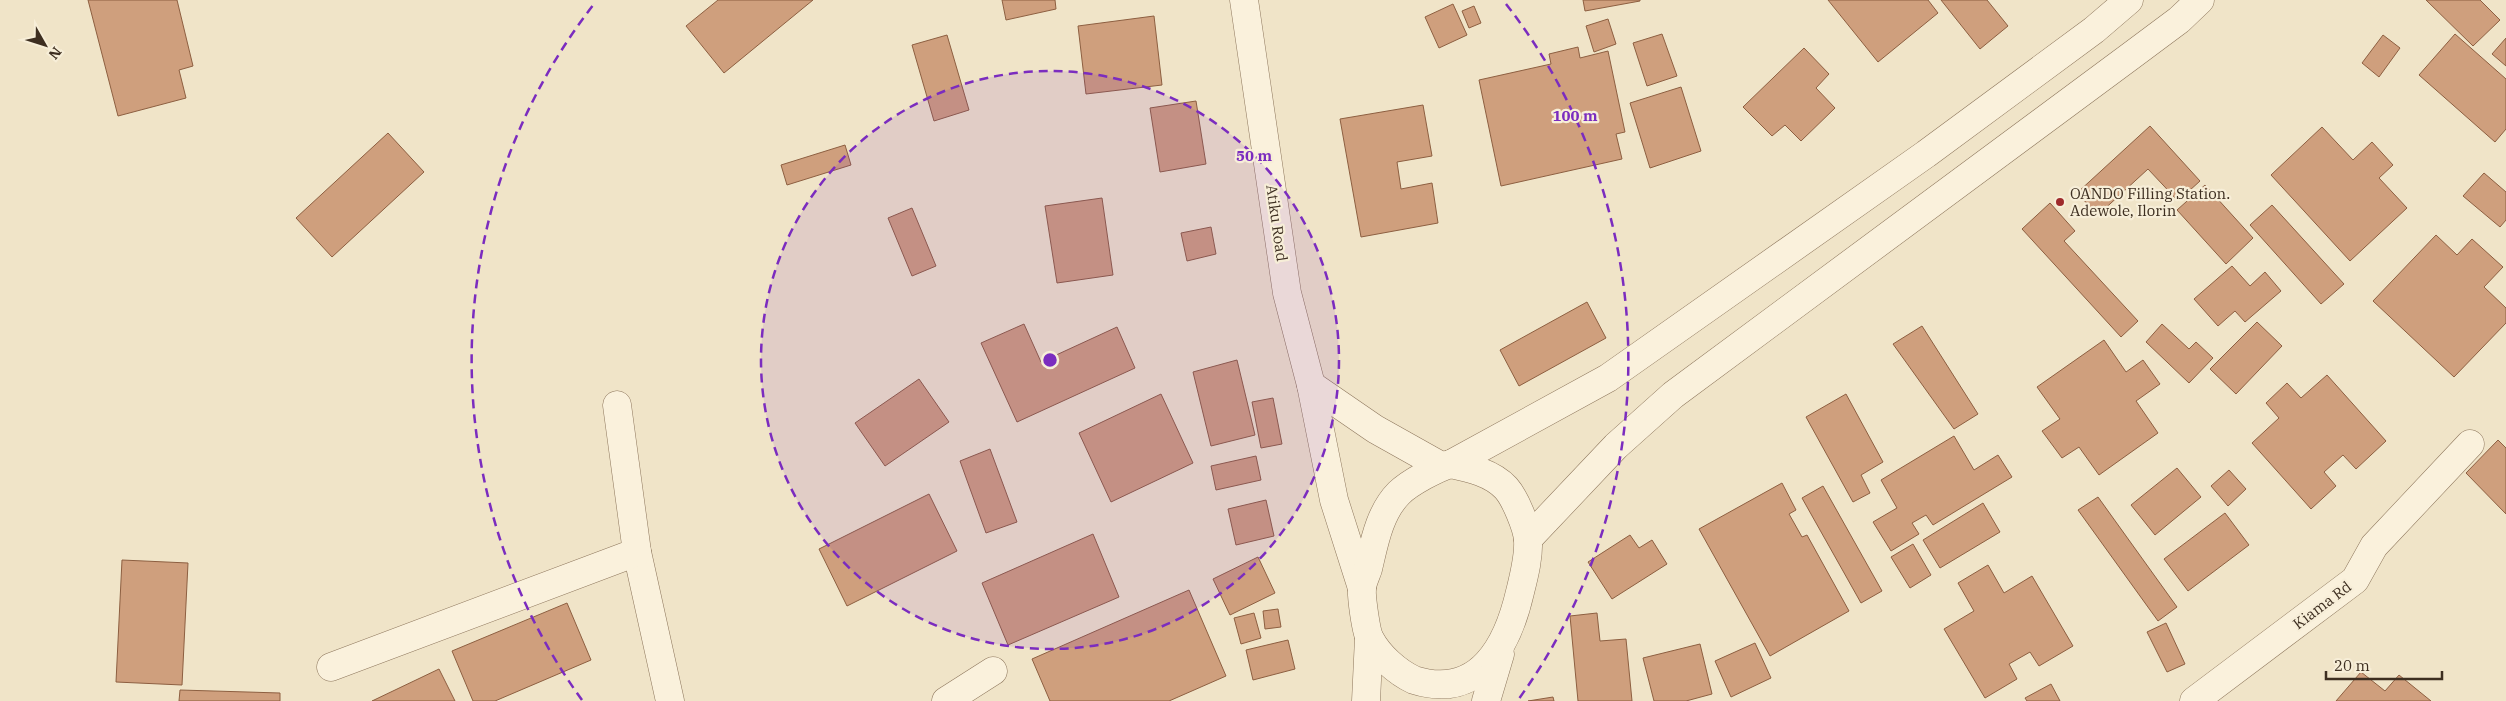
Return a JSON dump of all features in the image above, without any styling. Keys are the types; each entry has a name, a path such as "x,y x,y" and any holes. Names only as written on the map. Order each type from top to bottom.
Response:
{"street":[{"name":"Atiku Road","path":"1244,0 1287,292 1311,385 1334,500 1362,588"},
{"path":"1366,701 1369,638 1362,588 1375,538 1385,515 1399,493 1446,465 1608,378 1926,154 2094,30 2129,0"},
{"path":"1528,539 1616,446 1673,395 2135,53 2179,20 2200,0"},
{"path":"1311,385 1375,429 1446,465 1487,474 1506,488 1520,515 1528,539 1524,575 1516,612 1501,650 1486,701"},
{"path":"617,406 637,552 670,701"},
{"name":"Kiama Rd","path":"2194,701 2355,580 2374,546 2470,444"},
{"path":"330,668 637,552"},
{"path":"1369,638 1388,662 1404,676 1427,686 1447,687 1469,681 1487,667 1501,650"},
{"path":"946,701 993,671"}],"building":[{"path":"88,0 177,0 193,66 179,70 186,98 118,116"},
{"path":"718,0 813,0 724,73 686,26"},
{"path":"1002,0 1055,0 1056,9 1006,20"},
{"path":"1583,0 1640,0 1640,1 1585,11"},
{"path":"1828,0 1928,0 1938,13 1878,62"},
{"path":"1941,0 1987,0 2008,26 1980,49"},
{"path":"2426,0 2480,0 2500,20 2473,46"},
{"path":"1453,4 1467,35 1439,48 1425,17"},
{"path":"1474,6 1481,23 1469,28 1462,11"},
{"path":"1154,16 1162,85 1086,94 1078,26"},
{"path":"1608,19 1616,44 1594,52 1586,26"},
{"path":"1662,34 1677,76 1647,86 1633,43"},
{"path":"2455,34 2506,79 2506,129 2495,142 2419,75"},
{"path":"947,35 969,110 934,121 912,45"},
{"path":"2383,35 2400,48 2379,77 2362,63"},
{"path":"2506,38 2506,66 2492,54"},
{"path":"1578,47 1580,58 1608,51 1625,132 1616,134 1622,159 1501,186 1479,80 1551,64 1549,54"},
{"path":"1804,48 1829,74 1816,88 1835,108 1801,141 1785,125 1772,136 1743,107"},
{"path":"1681,87 1701,151 1650,168 1630,103"},
{"path":"1196,101 1206,164 1160,172 1150,108"},
{"path":"1423,105 1432,156 1397,162 1401,189 1432,183 1438,223 1361,237 1340,119"},
{"path":"2150,126 2200,181 2178,201 2148,169 2098,215 2077,193"},
{"path":"2322,127 2353,160 2372,142 2393,165 2379,178 2407,208 2350,261 2271,175"},
{"path":"388,133 424,172 332,257 296,218"},
{"path":"845,145 851,165 787,185 781,165"},
{"path":"2484,173 2506,192 2506,220 2500,227 2463,196"},
{"path":"2205,185 2253,238 2226,264 2177,210"},
{"path":"1102,198 1113,275 1057,283 1045,206"},
{"path":"2050,203 2075,231 2064,241 2138,321 2121,337 2022,229"},
{"path":"2272,205 2344,284 2321,304 2250,225"},
{"path":"912,208 936,266 912,276 888,218"},
{"path":"1211,227 1216,254 1187,261 1181,233"},
{"path":"2436,235 2457,255 2472,239 2503,267 2484,287 2506,308 2506,323 2454,377 2373,301"},
{"path":"2232,266 2250,286 2265,272 2281,291 2245,322 2235,311 2218,326 2194,299"},
{"path":"1587,302 1606,338 1519,386 1500,350"},
{"path":"2257,322 2282,346 2236,394 2210,369"},
{"path":"1024,324 1041,362 1117,327 1135,368 1017,422 981,343"},
{"path":"2162,324 2189,349 2196,342 2213,358 2189,383 2146,342"},
{"path":"1922,326 1978,414 1954,429 1893,344"},
{"path":"2104,340 2126,372 2143,360 2160,384 2136,401 2158,433 2099,475 2079,447 2062,458 2042,431 2060,419 2037,387"},
{"path":"1237,360 1255,435 1211,446 1193,372"},
{"path":"2327,375 2386,441 2356,469 2343,455 2324,472 2336,486 2311,509 2252,443 2279,418 2266,403 2287,383 2301,398"},
{"path":"919,379 949,422 885,466 855,423"},
{"path":"1161,394 1193,463 1111,502 1079,433"},
{"path":"1846,394 1883,462 1861,475 1870,493 1853,502 1806,417"},
{"path":"1273,398 1282,444 1261,448 1252,402"},
{"path":"1954,436 1974,470 1998,455 2012,477 1933,525 1926,515 1912,523 1919,534 1891,551 1873,522 1897,508 1881,480"},
{"path":"2498,440 2506,448 2506,514 2466,473"},
{"path":"990,449 1017,522 986,533 960,461"},
{"path":"1256,456 1261,480 1216,490 1211,466"},
{"path":"2177,468 2201,497 2155,535 2131,505"},
{"path":"2229,470 2246,489 2228,506 2211,486"},
{"path":"1782,483 1796,510 1789,514 1802,537 1807,535 1849,611 1770,656 1699,529"},
{"path":"1823,486 1882,591 1861,603 1802,498"},
{"path":"929,494 957,551 847,606 819,549"},
{"path":"2098,497 2177,607 2158,621 2078,510"},
{"path":"1266,500 1274,536 1236,545 1228,509"},
{"path":"1983,503 2000,532 1940,568 1923,540"},
{"path":"2225,513 2249,545 2188,591 2164,559"},
{"path":"1093,534 1119,597 1008,645 982,583"},
{"path":"1630,535 1639,548 1652,540 1667,564 1612,599 1588,562"},
{"path":"1913,544 1931,575 1910,588 1891,557"},
{"path":"1258,557 1275,593 1230,615 1213,579"},
{"path":"122,560 188,563 182,685 116,682"},
{"path":"1988,565 2004,593 2032,576 2073,646 2039,666 2030,652 2009,664 2017,679 1985,698 1944,629 1974,611 1958,583"},
{"path":"1189,590 1226,676 1169,701 1050,701 1032,659"},
{"path":"567,603 591,660 495,701 473,701 452,651"},
{"path":"1278,609 1281,627 1265,629 1263,611"},
{"path":"1254,613 1261,638 1241,644 1234,618"},
{"path":"1597,613 1600,641 1626,639 1632,701 1578,701 1570,616"},
{"path":"2166,623 2185,664 2167,672 2147,632"},
{"path":"1288,640 1295,669 1253,680 1246,650"},
{"path":"1755,643 1771,678 1731,697 1715,661"},
{"path":"1700,644 1712,694 1686,701 1654,701 1643,658"},
{"path":"439,669 455,701 372,701"},
{"path":"2361,672 2385,691 2399,675 2431,701 2336,701"},
{"path":"2051,684 2060,701 2027,701 2025,698"},
{"path":"180,690 280,693 280,701 179,701"},
{"path":"1553,697 1554,701 1528,701"}],"place":[{"name":"OANDO Filling Station. Adewole, Ilorin","path":"2060,202"}]}
